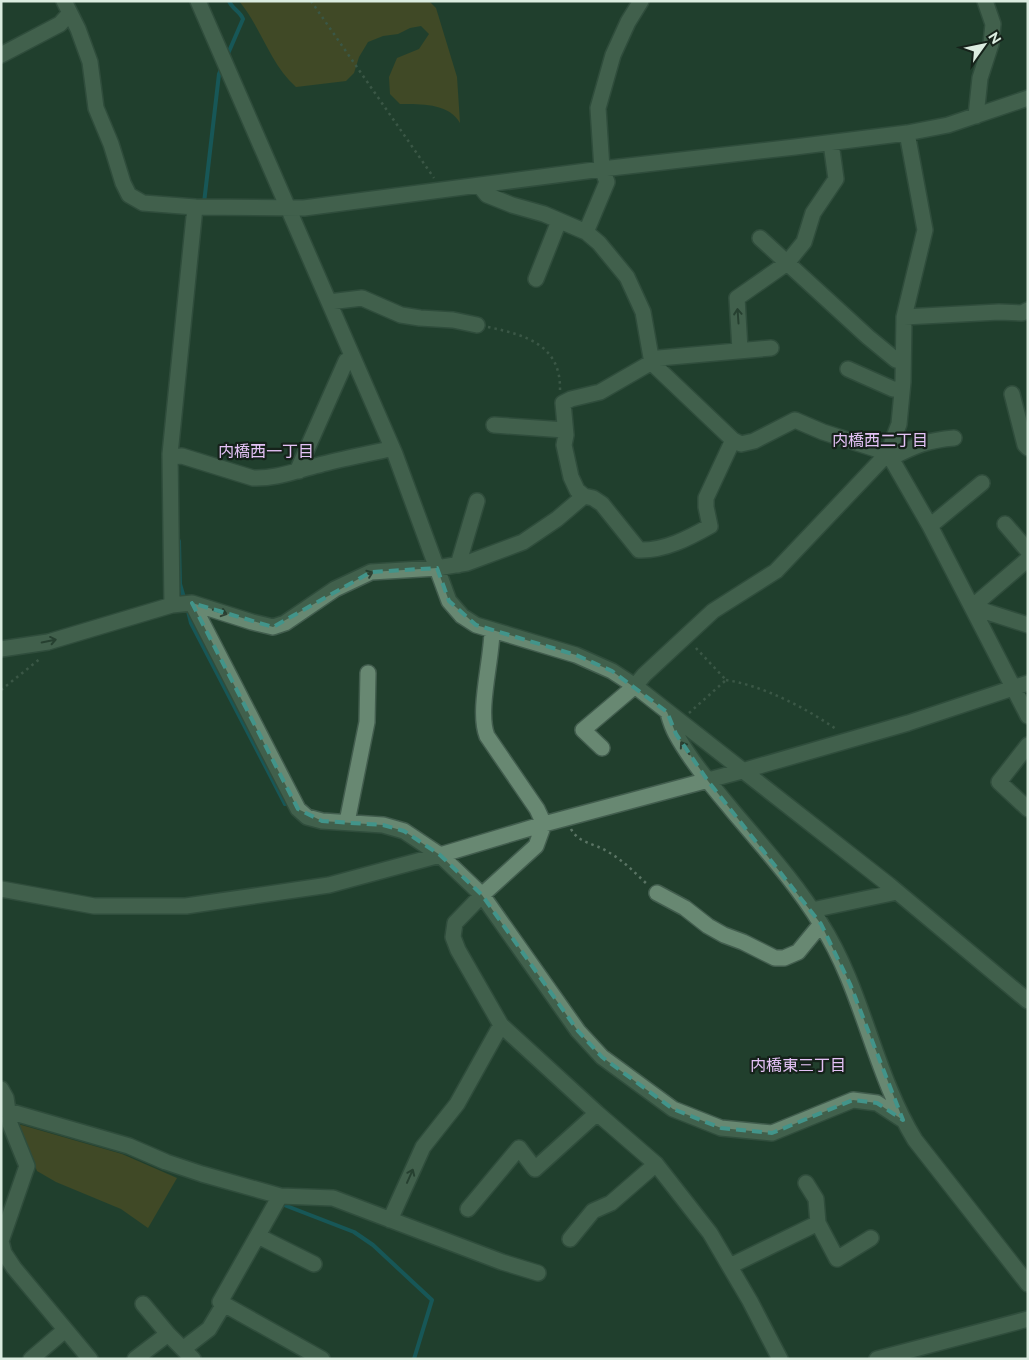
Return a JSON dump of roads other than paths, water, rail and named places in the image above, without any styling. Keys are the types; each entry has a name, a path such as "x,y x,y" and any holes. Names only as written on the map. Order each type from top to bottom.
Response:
{"street":[{"path":"198,1 392,447 449,601 462,616 476,625 576,655 612,671 635,686 897,892 1028,1001"},
{"path":"586,232 607,182 602,169 598,108 613,55 628,22 641,1"},
{"path":"976,116 980,78 991,44 993,24 985,1"},
{"path":"66,7 78,30 90,62 96,108 112,144 129,195 143,203 194,207 304,208 602,169 907,133 948,125 1028,98"},
{"path":"1,55 60,24 66,7"},
{"path":"602,748 583,730 635,686 644,675 713,611 776,571 889,455 899,424 904,317 926,230 907,133"},
{"path":"740,350 737,298 787,263 804,242 813,212 836,179 831,143"},
{"path":"479,185 487,195 559,220 586,232 599,243 627,277 643,312 652,363 733,440 740,444 754,440 796,420 823,432 889,455 934,440 954,438"},
{"path":"172,605 170,457 194,207"},
{"path":"536,279 559,220"},
{"path":"760,238 875,343 896,360 903,361"},
{"path":"329,302 362,298 400,315 453,320 477,325"},
{"path":"904,317 1000,312 1022,313 1028,310"},
{"path":"733,440 706,498 710,526 674,543 649,551 639,550 602,504 593,498 584,496 577,490 571,477 564,445 566,435 563,403 571,399 600,392 659,358 771,348"},
{"path":"299,470 298,467 346,361 353,358"},
{"path":"848,369 893,389 902,389"},
{"path":"1012,394 1025,445 1028,448"},
{"path":"494,424 565,430"},
{"path":"170,457 182,456 253,478 265,479 392,447"},
{"path":"889,455 930,526 1028,716"},
{"path":"930,526 982,484"},
{"path":"1,649 48,642 172,605 192,603 273,627 285,623 335,589 371,572 437,568 467,563 523,542 557,519 584,496"},
{"path":"458,564 477,501"},
{"path":"1005,524 1028,551"},
{"path":"972,607 1028,559"},
{"path":"192,603 298,809 307,817 322,821 383,825 404,832 440,855 482,896 578,1031 602,1057 673,1109 721,1128 772,1133 853,1100 877,1103 903,1120"},
{"path":"972,607 1028,625"},
{"path":"492,630 492,647 483,711 484,727 487,736 537,809 544,824 536,846 455,923 453,937 458,950 501,1025 656,1164 701,1220 750,1301 780,1359"},
{"path":"347,822 367,722 368,673"},
{"path":"1,889 94,906 186,906 329,885 844,742 1028,683"},
{"path":"667,712 676,734 708,781 778,866 822,924 850,984 884,1076 903,1120 934,1166 1028,1284"},
{"path":"1028,745 999,782 1028,809"},
{"path":"812,910 897,892"},
{"path":"657,893 685,908 708,926 724,935 775,958 784,958 798,952 822,924"},
{"path":"390,1220 423,1147 457,1104 501,1025"},
{"path":"1,1089 6,1098 4,1109 26,1166 1,1241 3,1254 90,1359"},
{"path":"4,1109 129,1146 175,1165 280,1196 333,1198 502,1262 538,1273"},
{"path":"468,1209 519,1148 535,1169 597,1113"},
{"path":"570,1239 592,1211 611,1204 656,1164"},
{"path":"806,1182 816,1199 818,1223 838,1259 871,1238"},
{"path":"280,1196 220,1302 322,1359"},
{"path":"730,1266 818,1223"},
{"path":"258,1236 314,1264"},
{"path":"143,1304 188,1354 209,1329 224,1304"},
{"path":"877,1359 1028,1319"},
{"path":"31,1359 65,1330"},
{"path":"135,1359 168,1334"}],"waterway":[{"path":"227,56 243,19 229,1"},
{"path":"204,203 219,74 222,67"},
{"path":"179,541 180,584 185,601"},
{"path":"187,607 191,623 285,804"},
{"path":"279,1203 354,1232 373,1245 432,1300 414,1359"}],"district":[{"name":"内橋西二丁目","path":"880,440"},
{"name":"内橋西一丁目","path":"266,451"},
{"name":"内橋東三丁目","path":"798,1065"}]}
